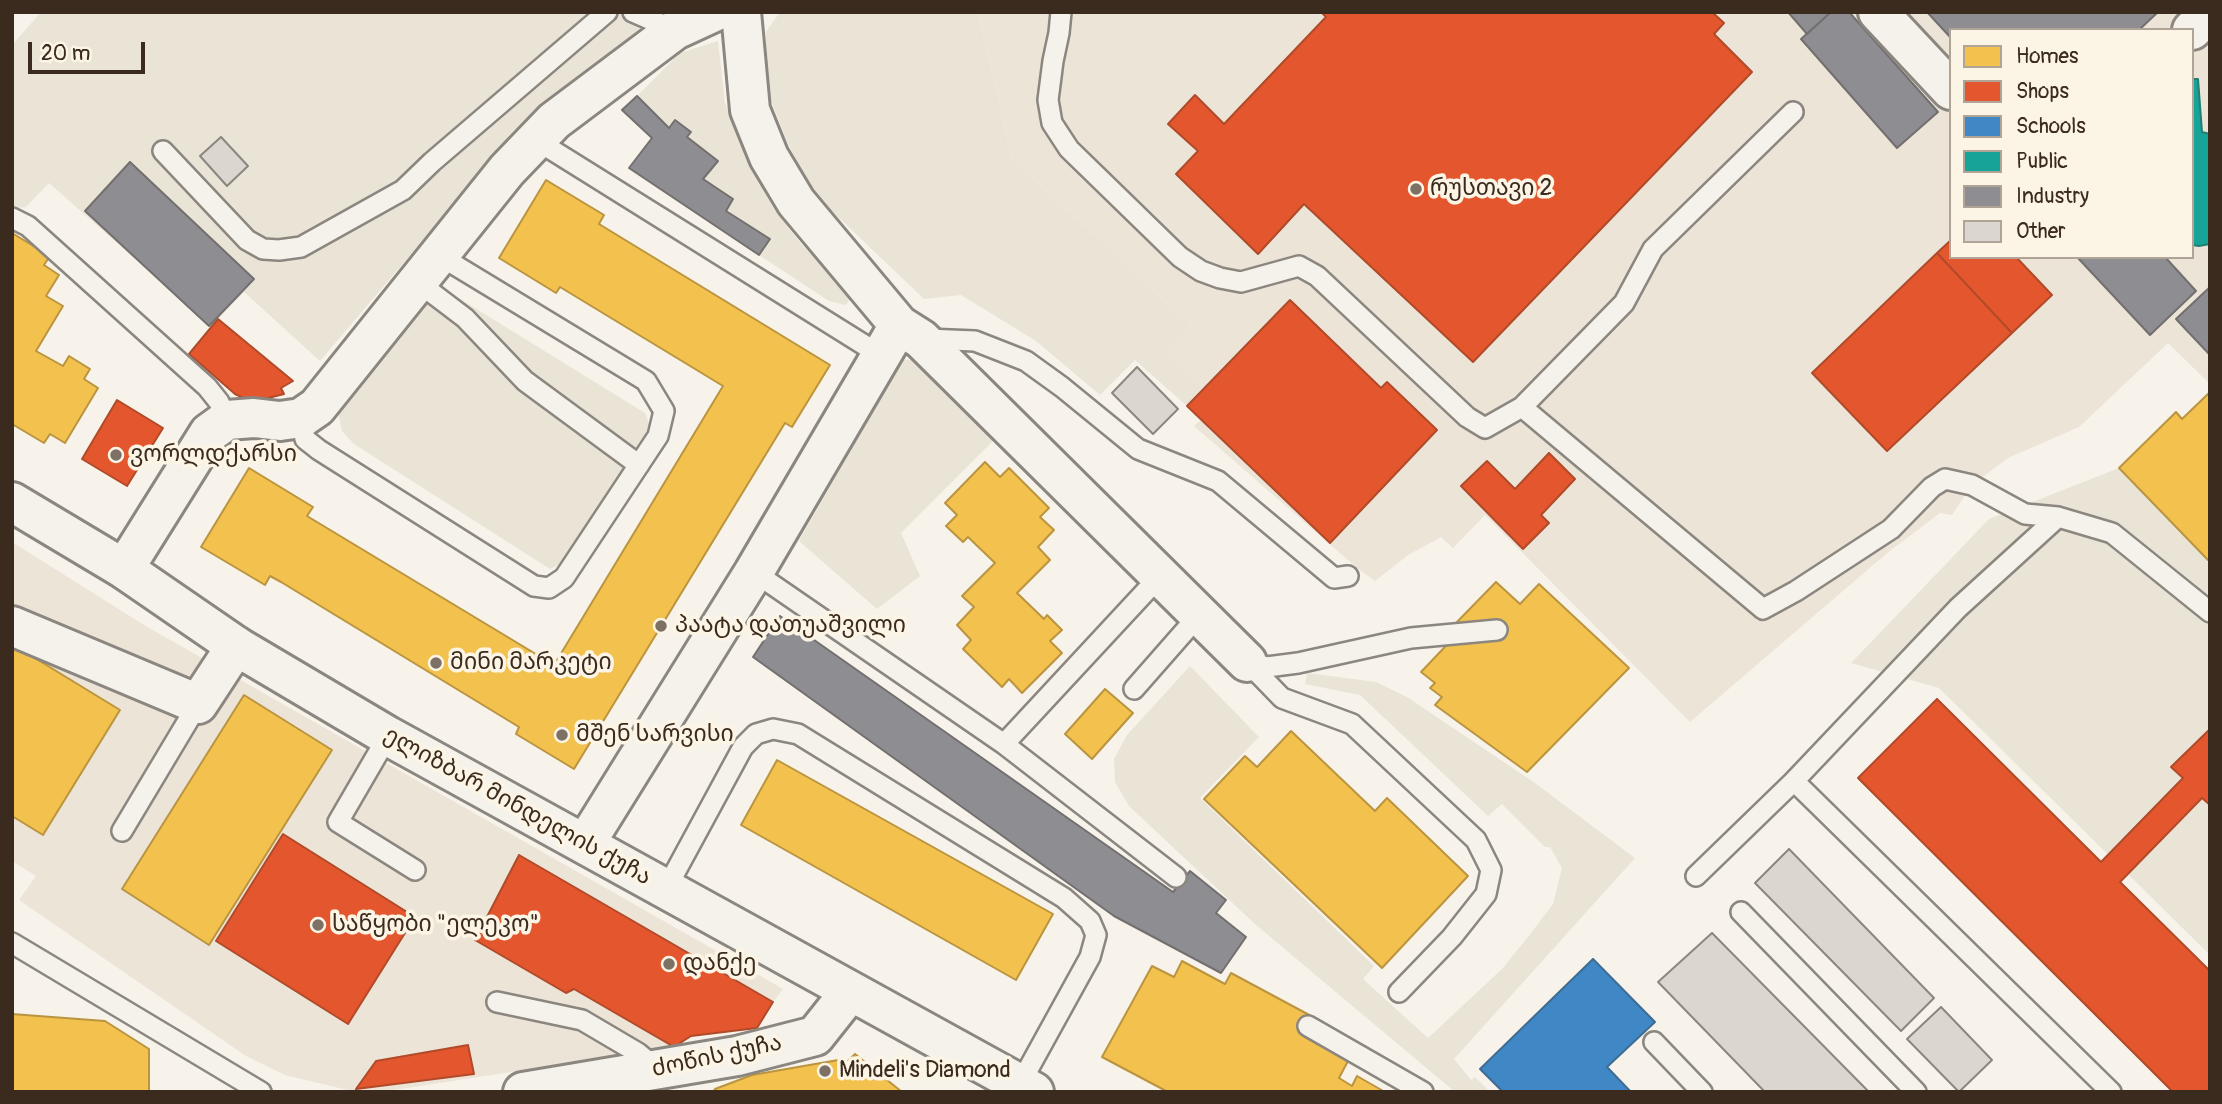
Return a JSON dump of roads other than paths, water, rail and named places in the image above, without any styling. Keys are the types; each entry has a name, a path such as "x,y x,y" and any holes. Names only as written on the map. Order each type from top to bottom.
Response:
{"street":[{"path":"124,569 209,433 227,420 254,418 280,421 301,418 317,407 507,170 554,121 675,30 714,12"},
{"path":"741,12 750,110 769,157 796,202 901,340 1160,576 1247,662"},
{"path":"1878,12 1949,88"},
{"path":"2194,28 2210,13"},
{"path":"585,844 901,340"},
{"name":"ელიზბარ მინდელის ქუჩა","path":"12,502 124,569 236,646 388,736 1027,1088"},
{"path":"12,626 198,704 236,646"},
{"name":"ძოწის ქუჩა","path":"523,1092 737,1056 815,1036 850,992"}],"lane":[{"path":"163,151 247,240 263,248 279,250 301,247 403,190 607,12"},
{"path":"633,12 675,30"},
{"path":"1061,12 1048,100 1052,123 1069,149 1180,257 1201,271 1241,282 1299,266 1318,276 1467,417 1485,428 1522,407 1624,303 1654,249 1793,112"},
{"path":"536,140 901,340 975,341 1026,361 1138,449 1218,481 1334,578 1349,576"},
{"path":"12,218 29,226 207,387 219,402 227,420"},
{"path":"429,269 465,318 525,381 639,465"},
{"path":"301,418 305,439 319,450 534,586 549,588 564,578 658,436 664,411 646,380 429,269"},
{"path":"1522,407 1763,609 1796,591 1891,529 1933,487 1945,479 1972,485 2025,514 2058,517 2112,533 2210,612"},
{"path":"1696,876 1794,781 1958,608 2058,517"},
{"path":"754,572 1004,744 1176,877"},
{"path":"1004,744 1160,576"},
{"path":"1134,688 1199,615"},
{"path":"1247,662 1267,667 1298,663 1411,638 1497,630"},
{"path":"1247,662 1282,698 1352,724 1476,840 1491,870 1486,894 1452,937 1399,992"},
{"path":"122,831 198,704"},
{"path":"666,889 743,747 756,734 774,729 798,733 1065,898 1090,921 1096,935 1090,957 1027,1088"},
{"path":"388,736 338,822 415,870"},
{"path":"1794,781 2111,1092"},
{"path":"1741,912 1916,1092"},
{"path":"12,943 261,1092"},
{"path":"497,1002 582,1020 638,1053 658,1070"},
{"path":"1308,1026 1423,1092"},
{"path":"1654,1042 1702,1092"}],"place":[{"name":"რუსთავი 2","path":"1416,189"},
{"name":"ვორლდქარსი","path":"116,455"},
{"name":"პაატა დათუაშვილი","path":"661,626"},
{"name":"მინი მარკეტი","path":"436,663"},
{"name":"მშენ სარვისი","path":"562,735"},
{"name":"საწყობი \"ელეკო\"","path":"318,925"},
{"name":"დანქე","path":"669,964"},
{"name":"Mindeli's Diamond","path":"825,1071"}]}
